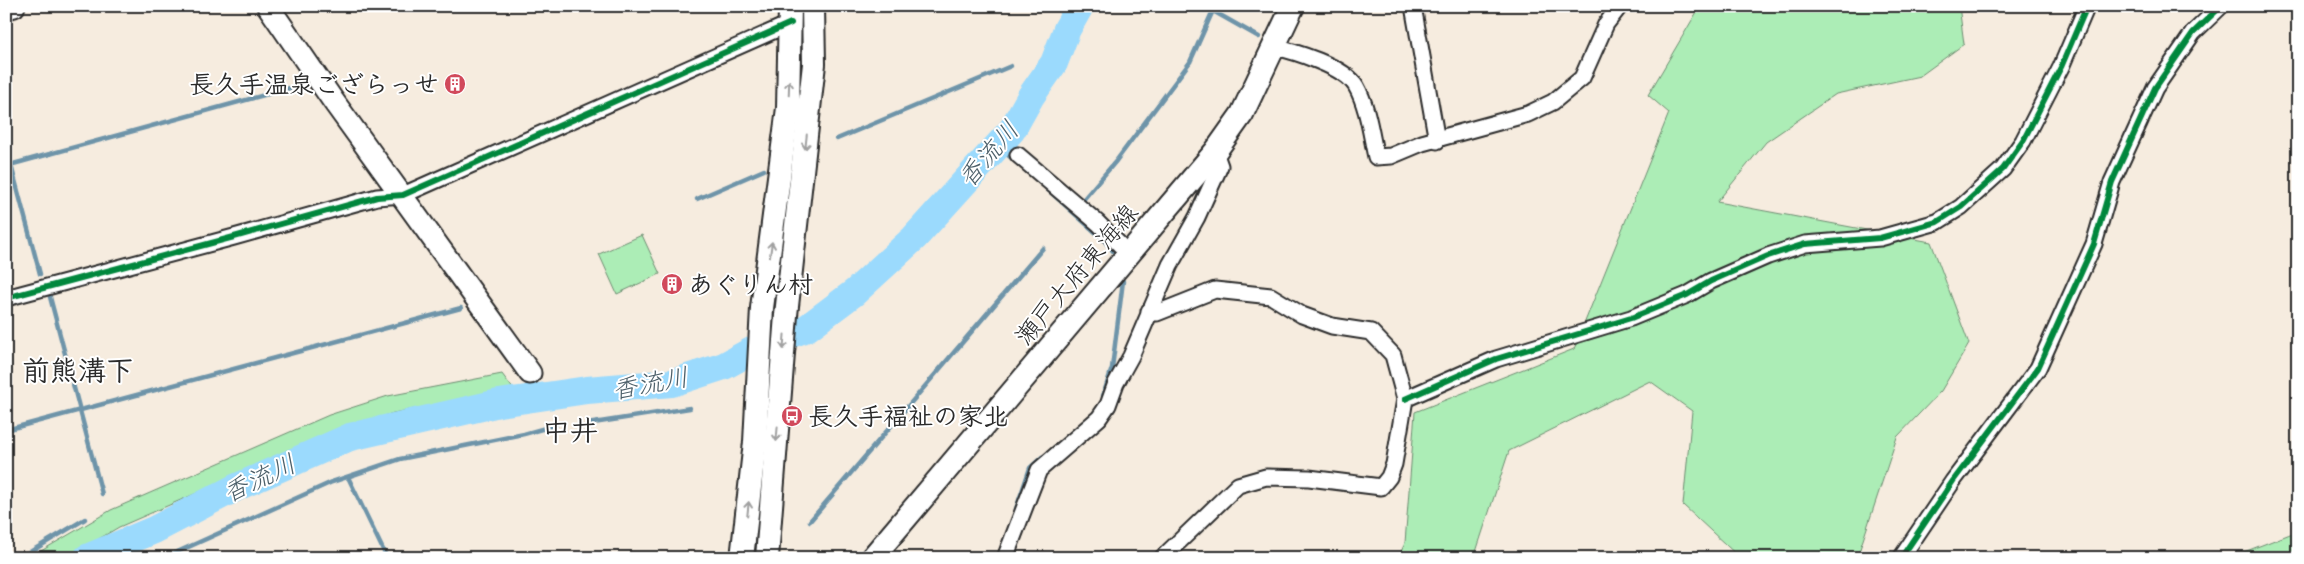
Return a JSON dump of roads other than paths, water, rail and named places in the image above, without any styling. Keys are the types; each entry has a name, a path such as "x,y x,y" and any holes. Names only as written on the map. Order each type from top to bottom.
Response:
{"main road":[{"name":"瀬戸大府東海線","path":"872,558 1215,152 1242,114 1292,6"},
{"path":"767,558 786,315 814,64 817,8"},
{"path":"742,558 755,442 762,308 788,108 790,14"}],"street":[{"path":"6,8 14,6"},
{"path":"268,6 530,373"},
{"path":"1413,6 1437,141"},
{"path":"1273,47 1291,51 1333,67 1356,85 1366,115 1376,157 1391,156 1422,144 1528,114 1553,102 1582,78 1606,24 1620,6"},
{"path":"1404,399 1496,359 1631,318 1687,295 1711,281 1768,256 1805,244 1880,238 1937,222 1961,207 2003,170 2031,125 2061,67 2087,6"},
{"path":"1901,558 1953,481 2038,368 2094,244 2112,182 2154,88 2193,33 2220,6"},
{"path":"6,298 234,238 377,196 402,195 790,14"},
{"path":"1006,558 1039,470 1099,418 1131,356 1170,265 1197,217 1220,166 1215,152"},
{"path":"1018,155 1098,223 1129,254"},
{"path":"1149,312 1157,314 1215,290 1271,296 1302,314 1332,326 1371,332 1393,355 1404,399 1394,464 1389,477 1381,487 1309,478 1266,477 1238,485 1162,558"}],"waterway":[{"name":"香流川","path":"87,558 154,530 237,487 350,437 499,403 587,390 672,383 724,366 766,343 807,328 855,292 914,238 1012,130 1031,96 1054,63 1067,29 1080,6"},
{"path":"1082,201 1116,161 1190,62 1215,6"},
{"path":"1213,11 1259,37"},
{"path":"837,139 1011,66"},
{"path":"6,166 297,86"},
{"path":"997,146 1015,161"},
{"path":"11,165 40,274"},
{"path":"697,199 764,170"},
{"path":"1047,189 1102,238 1113,251"},
{"path":"810,521 1043,248"},
{"path":"1103,396 1112,368 1123,281"},
{"path":"50,297 102,494"},
{"path":"6,430 461,308"},
{"path":"587,424 690,408"},
{"path":"164,558 332,482 400,459 524,434 556,425"},
{"path":"1016,509 1030,468 1042,457"},
{"path":"348,477 387,558"},
{"path":"20,558 85,519"}],"place":[{"name":"長久手温泉ござらっせ","path":"455,84"},
{"name":"あぐりん村","path":"672,284"},
{"name":"長久手福祉の家北","path":"792,416"}],"district":[{"name":"前熊溝下","path":"78,370"},
{"name":"中井","path":"570,430"}]}
